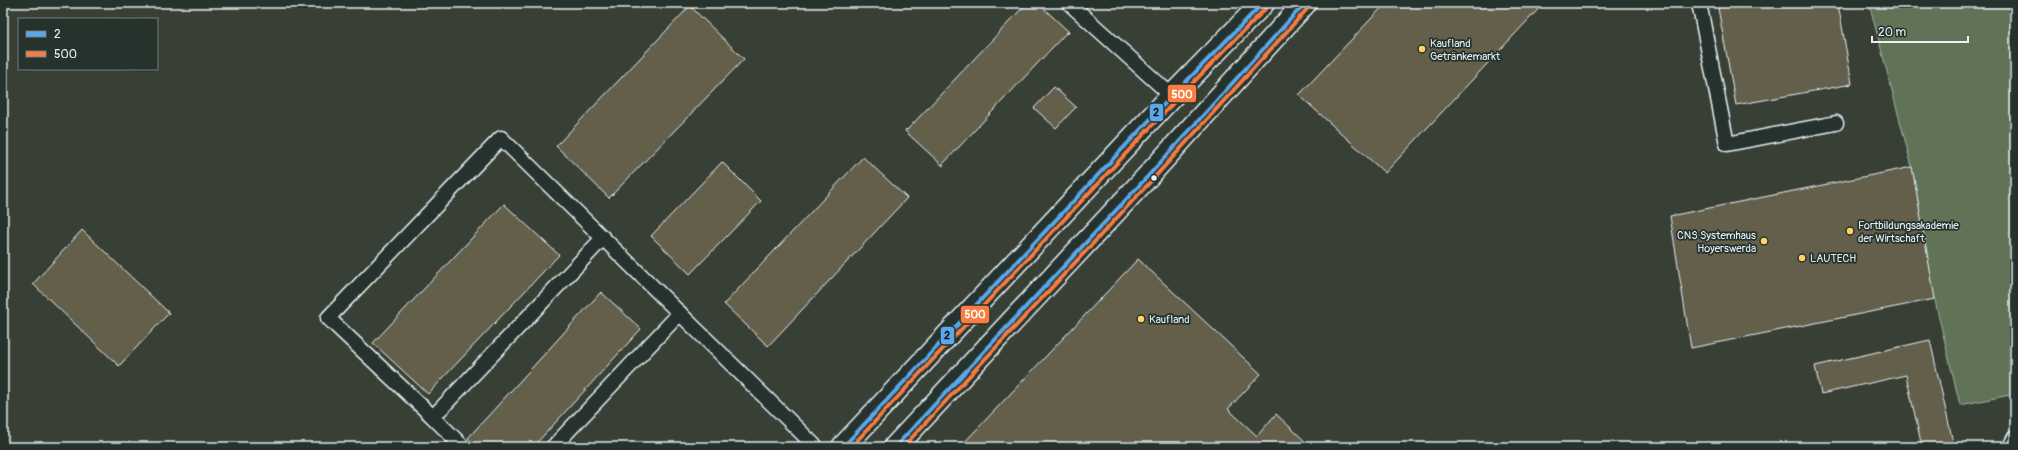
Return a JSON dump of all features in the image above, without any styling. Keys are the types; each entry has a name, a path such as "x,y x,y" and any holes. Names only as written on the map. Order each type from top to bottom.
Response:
{"street":[{"path":"843,447 1172,96 1263,3"},
{"path":"895,447 1154,170 1305,3"}],"lane":[{"path":"1069,3 1172,96"},
{"path":"1700,3 1727,144 1836,122"},
{"path":"463,447 328,318 501,138 816,447"},
{"path":"433,418 603,238"},
{"path":"553,447 680,314"},
{"path":"2010,447 2015,438"}],"shaded area":[{"path":"3,3 1869,3 1912,167 1935,299 1960,404 2015,394 2015,447 3,447"}],"green space":[{"path":"1869,3 2015,3 2015,394 1960,405 1936,305 1912,167"}],"building":[{"path":"1027,3 1038,3 1069,32 1068,34 1067,32 943,164 943,166 905,131 906,129 907,130"},
{"name":"Kaufland Getränkemarkt","path":"1386,3 1544,3 1385,173 1299,95"},
{"path":"1717,3 1838,3 1852,84 1736,105"},
{"path":"690,6 744,59 609,198 556,146"},
{"path":"1054,87 1076,107 1056,128 1034,108"},
{"path":"863,157 907,198 768,346 724,304"},
{"path":"722,162 761,201 690,274 651,236"},
{"name":"LAUTECH","path":"1912,167 1935,299 1691,348 1670,216"},
{"path":"504,204 559,255 428,394 373,343"},
{"path":"82,230 169,313 119,366 33,284"},
{"name":"Kaufland","path":"1138,259 1261,374 1228,409 1257,436 1276,414 1311,447 960,447"},
{"path":"601,292 641,329 533,447 478,447 468,438"},
{"path":"1930,340 1954,447 1922,447 1906,375 1821,394 1815,366"}],"transit line":[{"name":"2","path":"843,447 1172,96 1263,3"},
{"name":"2","path":"895,447 1149,175 1305,3"},
{"name":"500","path":"851,447 1176,100 1267,7"},
{"name":"500","path":"903,447 1153,179 1309,7"}],"place":[{"name":"Kaufland Getränkemarkt","path":"1422,49"},
{"name":"Fortbildungsakademie der Wirtschaft","path":"1850,231"},
{"name":"CNS Systemhaus Hoyerswerda","path":"1764,241"},
{"name":"LAUTECH","path":"1802,258"},
{"name":"Kaufland","path":"1141,319"}]}
